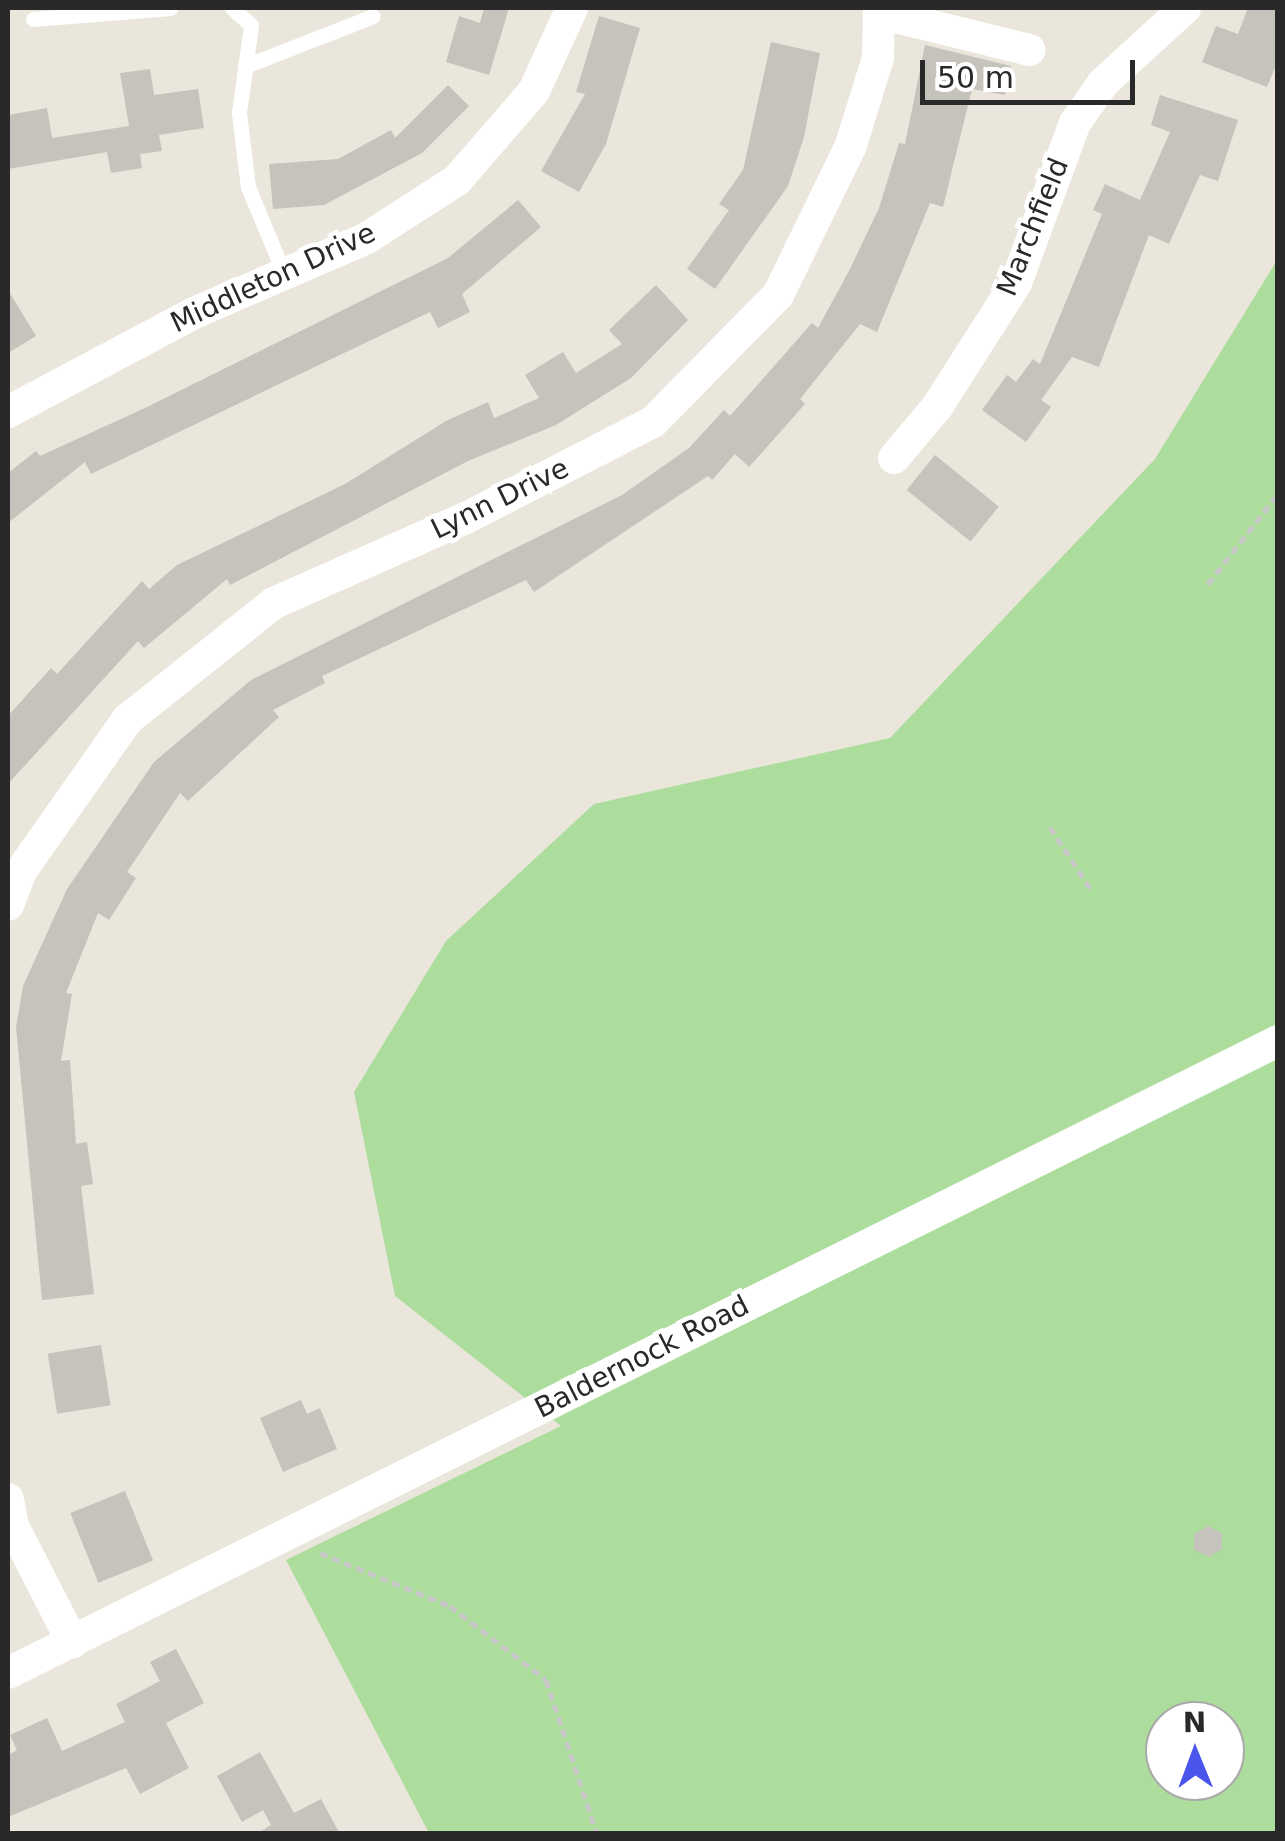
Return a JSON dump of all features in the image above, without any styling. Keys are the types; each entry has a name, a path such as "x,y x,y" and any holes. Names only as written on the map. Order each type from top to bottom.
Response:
{"street":[{"name":"Middleton Drive","path":"8,412 283,271 367,238 457,180 534,91 572,8"},
{"name":"Marchfield","path":"894,458 937,408 1016,283 1075,123 1102,83 1184,8"},
{"path":"879,10 1030,50"},
{"name":"Lynn Drive","path":"8,905 21,871 128,719 274,603 464,518 653,422 778,296 851,146 878,58 879,10"},
{"name":"Baldernock Road","path":"8,1673 1278,1040"},
{"path":"8,1500 13,1526 73,1643"}],"lane":[{"path":"33,19 170,8"},
{"path":"232,8 251,25 239,113 248,186 283,271"},
{"path":"245,66 372,16"}],"path":[{"path":"1208,584 1278,494"},
{"path":"1050,827 1091,890"},
{"path":"280,1537 450,1606 546,1680 598,1834"}],"green space":[{"path":"1277,260 1277,1833 429,1833 286,1560 561,1426 395,1296 354,1092 446,941 594,804 890,738 1155,459"}],"building":[{"path":"484,8 509,8 489,75 446,62 459,16 480,23"},
{"path":"1248,8 1278,8 1278,60 1267,87 1202,62 1216,26 1238,34"},
{"path":"599,16 640,28 606,144 579,192 541,171 585,94 576,92"},
{"path":"771,42 820,53 804,137 788,186 715,289 687,269 729,210 719,204 743,170"},
{"path":"925,45 1011,66 1005,95 972,89 943,207 930,203 877,332 860,324 800,399 805,404 749,467 735,454 712,480 708,476 534,592 526,580 322,676 325,683 273,710 279,717 188,801 180,793 127,872 136,878 109,920 98,913 66,993 72,994 61,1061 70,1060 76,1144 87,1142 93,1184 81,1186 94,1294 42,1300 16,1027 23,986 67,889 154,762 251,680 622,495 689,448 724,410 730,416 812,323 818,328 850,269 879,208 899,143 905,144"},
{"path":"150,69 154,95 198,89 204,128 159,135 162,151 140,154 142,168 111,173 107,152 8,169 8,115 47,108 52,138 129,126 120,73"},
{"path":"448,85 469,106 422,153 324,205 273,209 269,164 338,159 391,130 395,138"},
{"path":"1160,95 1238,120 1218,181 1200,175 1169,244 1149,235 1099,367 1072,357 1041,400 1051,407 1026,442 982,410 1007,375 1016,382 1033,359 1040,364 1102,214 1093,210 1105,184 1140,200 1170,132 1151,125"},
{"path":"518,200 541,227 462,294 470,312 438,328 430,312 91,474 85,462 8,523 8,473 36,451 40,456 145,408 448,258"},
{"path":"656,285 688,320 631,378 556,425 468,461 230,585 227,579 144,648 138,641 8,784 8,716 51,668 57,674 142,581 149,589 177,565 345,484 446,421 488,402 494,418 539,398 525,375 563,352 576,373 622,344 609,330"},
{"path":"8,290 36,336 8,353"},
{"path":"935,455 999,507 970,542 907,490"},
{"path":"101,1345 111,1405 57,1414 48,1353"},
{"path":"301,1400 307,1414 320,1408 337,1449 283,1472 260,1418"},
{"path":"125,1491 153,1561 98,1583 70,1513"},
{"path":"1208,1526 1222,1533 1222,1549 1209,1557 1194,1550 1194,1534"},
{"path":"176,1649 204,1703 166,1723 189,1768 140,1794 126,1768 8,1817 8,1755 17,1750 10,1735 47,1718 62,1751 125,1722 116,1704 160,1681 150,1662"},
{"path":"260,1752 294,1813 321,1799 340,1834 256,1834 271,1825 263,1810 242,1822 217,1776"}]}
